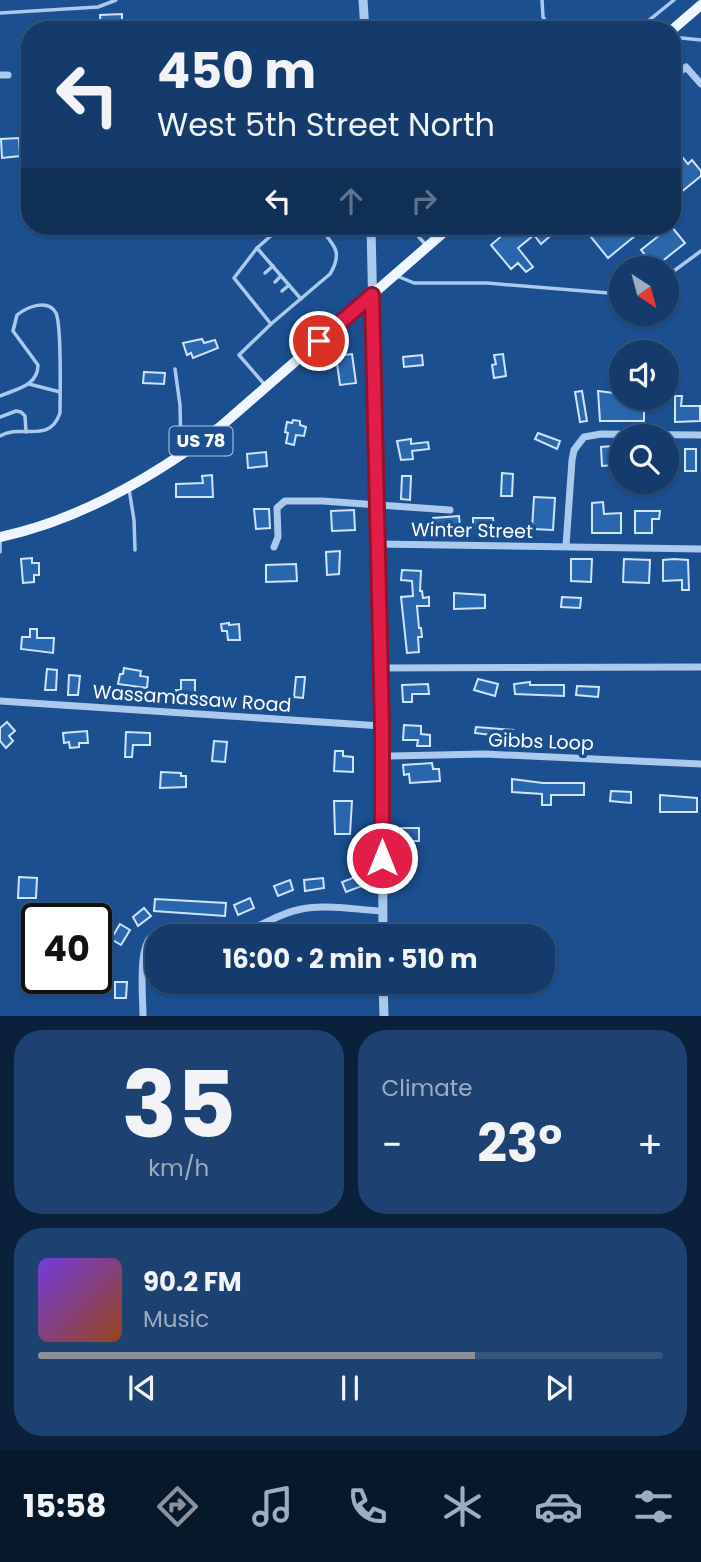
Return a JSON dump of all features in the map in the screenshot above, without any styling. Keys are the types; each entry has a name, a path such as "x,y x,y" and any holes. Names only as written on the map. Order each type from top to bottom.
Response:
{"main road":[{"path":"681,22 701,5"},
{"name":"US 78","path":"0,538 57,520 129,487 181,455 220,427 441,235"}],"street":[{"path":"363,0 364,21"},
{"path":"681,71 686,67 701,84"},
{"path":"371,235 382,726 383,924"},
{"path":"566,546 572,460 574,450 584,437 601,434 701,435"},
{"path":"274,547 278,537 277,508 292,499 450,510"},
{"name":"Winter Street","path":"378,544 701,549"},
{"path":"380,667 701,667"},
{"name":"Wassamassaw Road","path":"0,701 382,726"},
{"name":"Gibbs Loop","path":"381,752 391,756 485,754 701,764"},
{"path":"143,1016 145,948 152,936 175,930 217,933 242,931 301,909 383,911"},
{"path":"383,994 384,1016"}],"lane":[{"path":"0,13 99,7 116,0"},
{"path":"542,0 546,21"},
{"path":"648,21 674,0"},
{"path":"681,38 701,40"},
{"path":"271,324 234,278 257,248 272,235"},
{"path":"266,387 239,355 330,274 336,264 335,247 325,235"},
{"path":"419,235 428,246"},
{"path":"257,248 301,299"},
{"path":"679,267 701,251"},
{"path":"265,273 273,266"},
{"path":"395,275 414,283 487,284 609,293"},
{"path":"275,282 281,276"},
{"path":"282,291 289,285"},
{"path":"245,290 249,287"},
{"path":"253,300 259,295"},
{"path":"0,396 29,384 38,375 38,365 13,331 13,326 21,312 45,305 53,310 57,320 60,413 55,424 43,431 8,432 0,436"},
{"path":"260,310 266,305"},
{"path":"175,369 180,405 181,455"},
{"path":"29,384 60,392"},
{"path":"0,417 16,411 21,412 25,416 26,432"},
{"path":"129,487 135,550"},
{"path":"0,538 0,552"}],"building":[{"path":"122,14 122,21 100,21 100,15"},
{"path":"19,138 20,156 2,158 1,139"},
{"path":"681,155 688,164 692,160 701,171 701,176 681,192"},
{"path":"503,235 534,235 518,248 533,267 526,272 518,263 511,269 491,245"},
{"path":"534,235 551,235 541,244"},
{"path":"589,235 636,235 609,256"},
{"path":"660,235 678,235 685,243 669,256 646,256 641,250"},
{"path":"202,339 204,343 215,340 218,348 193,358 191,353 187,355 183,343"},
{"path":"352,354 356,383 340,385 336,356"},
{"path":"503,354 506,376 494,378 494,355"},
{"path":"422,355 423,365 404,367 403,357"},
{"path":"144,372 165,373 164,384 143,383"},
{"path":"582,391 587,421 580,422 575,392"},
{"path":"598,391 609,392 609,410 644,410 644,421 600,421"},
{"path":"679,396 682,396 681,406 700,406 700,421 675,422 675,410 679,410"},
{"path":"293,420 300,421 300,425 306,427 304,436 296,435 294,445 286,443 288,433 285,432 287,422 292,423"},
{"path":"538,433 560,441 557,449 535,439"},
{"path":"411,439 411,444 428,442 429,449 412,451 413,459 401,460 397,441"},
{"path":"609,446 609,465 602,466 601,447"},
{"path":"685,449 696,449 696,471 685,471"},
{"path":"266,452 267,466 248,468 247,454"},
{"path":"502,473 513,474 512,496 501,496"},
{"path":"212,475 213,497 176,497 176,484 203,483 202,476"},
{"path":"402,476 411,476 410,500 401,499"},
{"path":"534,497 555,498 553,530 532,529"},
{"path":"603,502 604,514 621,513 621,533 592,533 592,503"},
{"path":"254,509 269,509 270,528 256,529"},
{"path":"354,510 355,530 332,531 331,511"},
{"path":"635,511 660,511 659,519 652,519 652,533 635,533"},
{"path":"459,516 460,527 433,529 433,518"},
{"path":"473,518 493,518 494,528 473,528"},
{"path":"340,551 339,574 327,575 326,552"},
{"path":"32,558 32,563 39,563 39,575 34,575 34,582 23,583 21,559"},
{"path":"571,559 592,559 591,582 571,581"},
{"path":"624,559 650,560 649,583 623,582"},
{"path":"663,560 688,560 689,590 682,590 682,580 663,581"},
{"path":"296,564 297,581 266,582 266,565"},
{"path":"402,570 421,571 420,591 423,598 429,597 429,606 417,606 422,637 418,637 419,652 407,653 401,597 413,596 412,581 401,580"},
{"path":"454,593 485,595 485,608 454,609"},
{"path":"562,597 581,598 580,608 561,607"},
{"path":"221,624 239,624 240,640 228,640 227,631 222,631"},
{"path":"30,629 37,629 37,638 54,638 53,653 21,649 22,637 30,637"},
{"path":"124,668 141,671 140,676 148,677 147,688 118,684"},
{"path":"47,669 57,670 56,690 45,690"},
{"path":"69,675 80,676 78,695 68,695"},
{"path":"296,677 305,677 303,698 294,697"},
{"path":"478,679 498,684 495,696 474,690"},
{"path":"181,680 195,680 195,698 176,698 176,690 181,690"},
{"path":"530,682 530,685 564,685 564,696 515,694 514,684"},
{"path":"428,684 429,694 412,694 412,702 403,702 402,685"},
{"path":"577,686 599,687 598,697 576,695"},
{"path":"7,722 15,731 9,736 13,741 6,748 0,741 0,728"},
{"path":"404,725 421,726 421,734 430,735 430,746 417,746 418,740 403,740"},
{"path":"476,727 513,730 512,737 506,737 505,740 498,739 498,736 475,733"},
{"path":"87,731 88,743 79,743 79,747 70,748 69,742 64,743 63,733"},
{"path":"126,732 150,733 150,745 133,745 132,757 125,757"},
{"path":"214,741 227,742 225,762 212,761"},
{"path":"335,751 343,751 343,756 353,757 353,772 334,771"},
{"path":"432,763 433,769 439,769 440,781 410,783 409,774 404,775 403,765"},
{"path":"161,772 181,773 181,776 186,776 186,787 160,788"},
{"path":"512,779 543,783 584,783 584,795 551,795 551,805 542,805 542,794 512,792"},
{"path":"611,791 631,792 631,803 610,801"},
{"path":"660,795 697,798 697,812 660,812"},
{"path":"334,801 352,801 350,834 335,834"},
{"path":"401,828 419,828 419,841 402,841"},
{"path":"355,852 366,852 367,868 356,868"},
{"path":"358,876 362,886 346,892 342,882"},
{"path":"19,877 37,878 36,898 18,898"},
{"path":"323,878 324,888 305,891 304,880"},
{"path":"290,880 293,890 278,896 274,886"},
{"path":"250,898 254,908 238,915 234,905"},
{"path":"155,899 226,903 225,916 154,911"},
{"path":"144,908 151,916 138,926 133,917"},
{"path":"120,924 130,930 121,945 112,937"},
{"path":"115,982 127,982 126,998 115,998"}],"route":[{"path":"319,341 372,295 382,726 382,858"}]}
